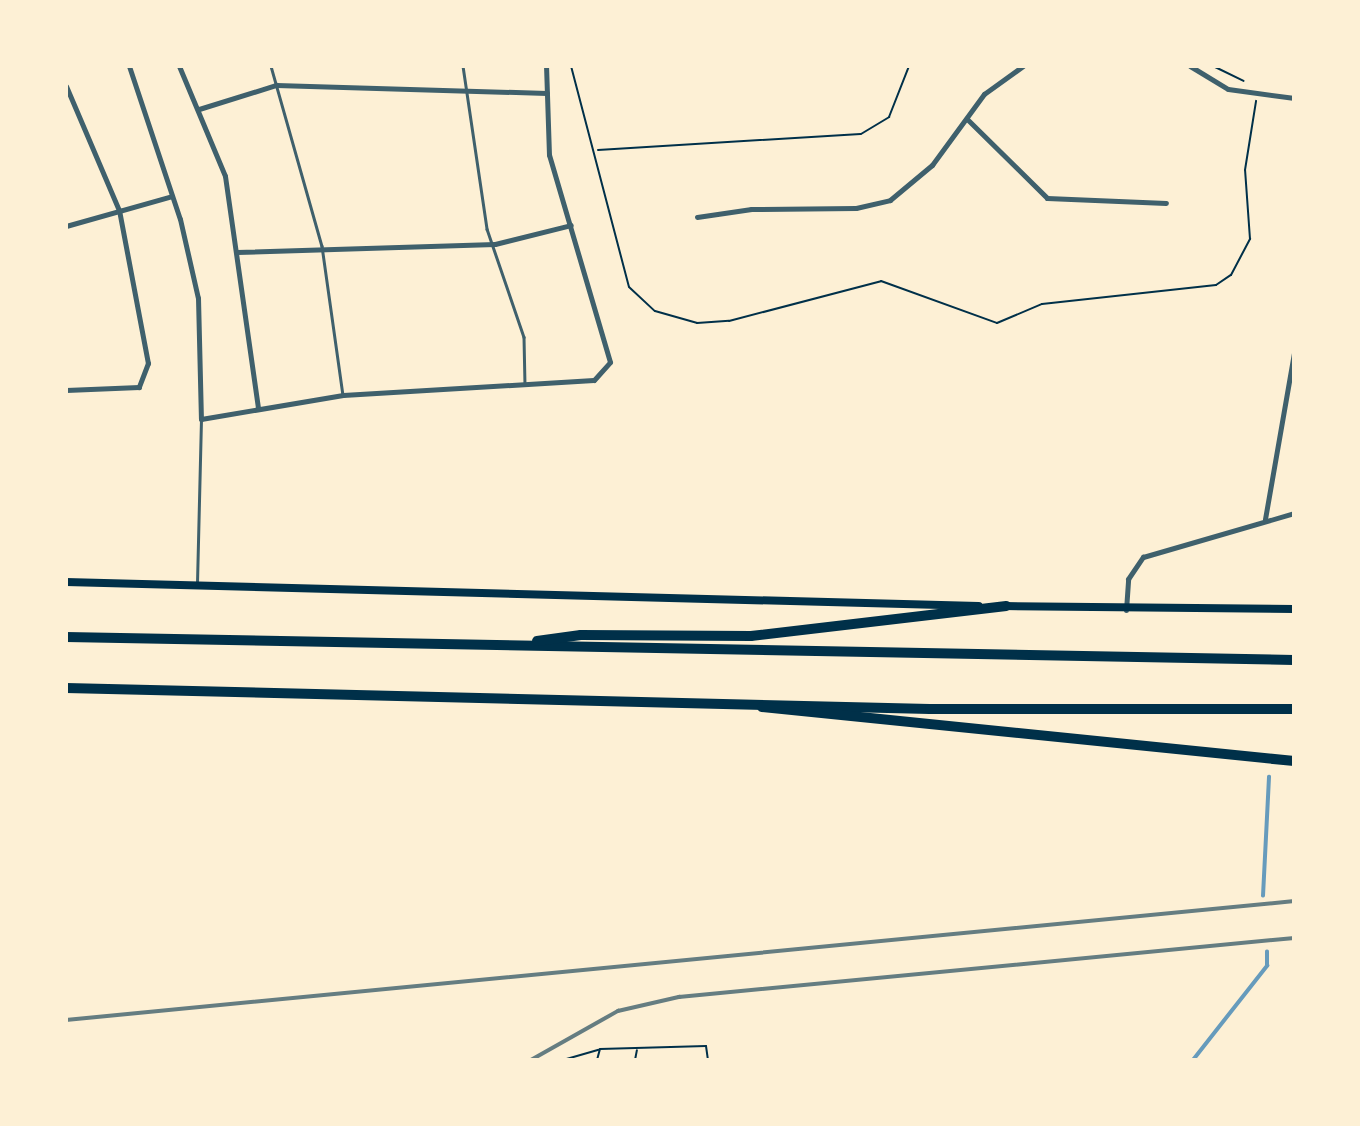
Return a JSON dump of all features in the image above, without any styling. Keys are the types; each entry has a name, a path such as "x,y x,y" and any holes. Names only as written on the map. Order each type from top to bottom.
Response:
{"highway":[{"path":"510,645 581,635 765,635 1006,606"},
{"path":"66,630 107,638"},
{"path":"66,637 1293,660"},
{"path":"66,688 720,699 930,709 1293,709"},
{"path":"720,699 1293,761"}],"main road":[{"path":"66,582 1126,610 1293,609"}],"street":[{"path":"129,66 172,196 198,298 201,419 343,396 594,380 610,362 549,155 546,66"},
{"path":"179,66 225,176 258,408"},
{"path":"697,217 751,209 856,208 890,200 916,183 984,94 1023,66"},
{"path":"1190,66 1215,85 1256,96 1293,98"},
{"path":"199,109 276,85 547,93"},
{"path":"66,86 119,210 131,254 148,377 127,391 66,390"},
{"path":"967,119 1047,198 1166,203"},
{"path":"1293,132 1293,202"},
{"path":"66,226 172,196"},
{"path":"237,252 322,246 495,244 571,225"},
{"path":"1265,519 1293,352"},
{"path":"1126,610 1128,579 1143,557 1265,519 1293,513"}],"lane":[{"path":"271,66 322,246 343,396"},
{"path":"463,66 462,89 487,229 495,244 524,337 525,384"},
{"path":"197,585 201,419"}],"path":[{"path":"571,66 597,150 629,287 656,311 697,323 729,321 881,281 997,323 1042,304 1200,291 1231,275 1250,239 1245,170 1258,85 1213,66"},
{"path":"597,150 861,134 889,117 909,66"},
{"path":"563,1059 600,1049 705,1046 708,1059"},
{"path":"635,1059 637,1048"},
{"path":"597,1059 600,1049"}],"waterway":[{"path":"1263,896 1269,777"},
{"path":"1193,1060 1267,966 1267,952"}],"railway":[{"path":"66,1020 1294,901"},
{"path":"531,1060 618,1011 679,997 1294,938"}]}
